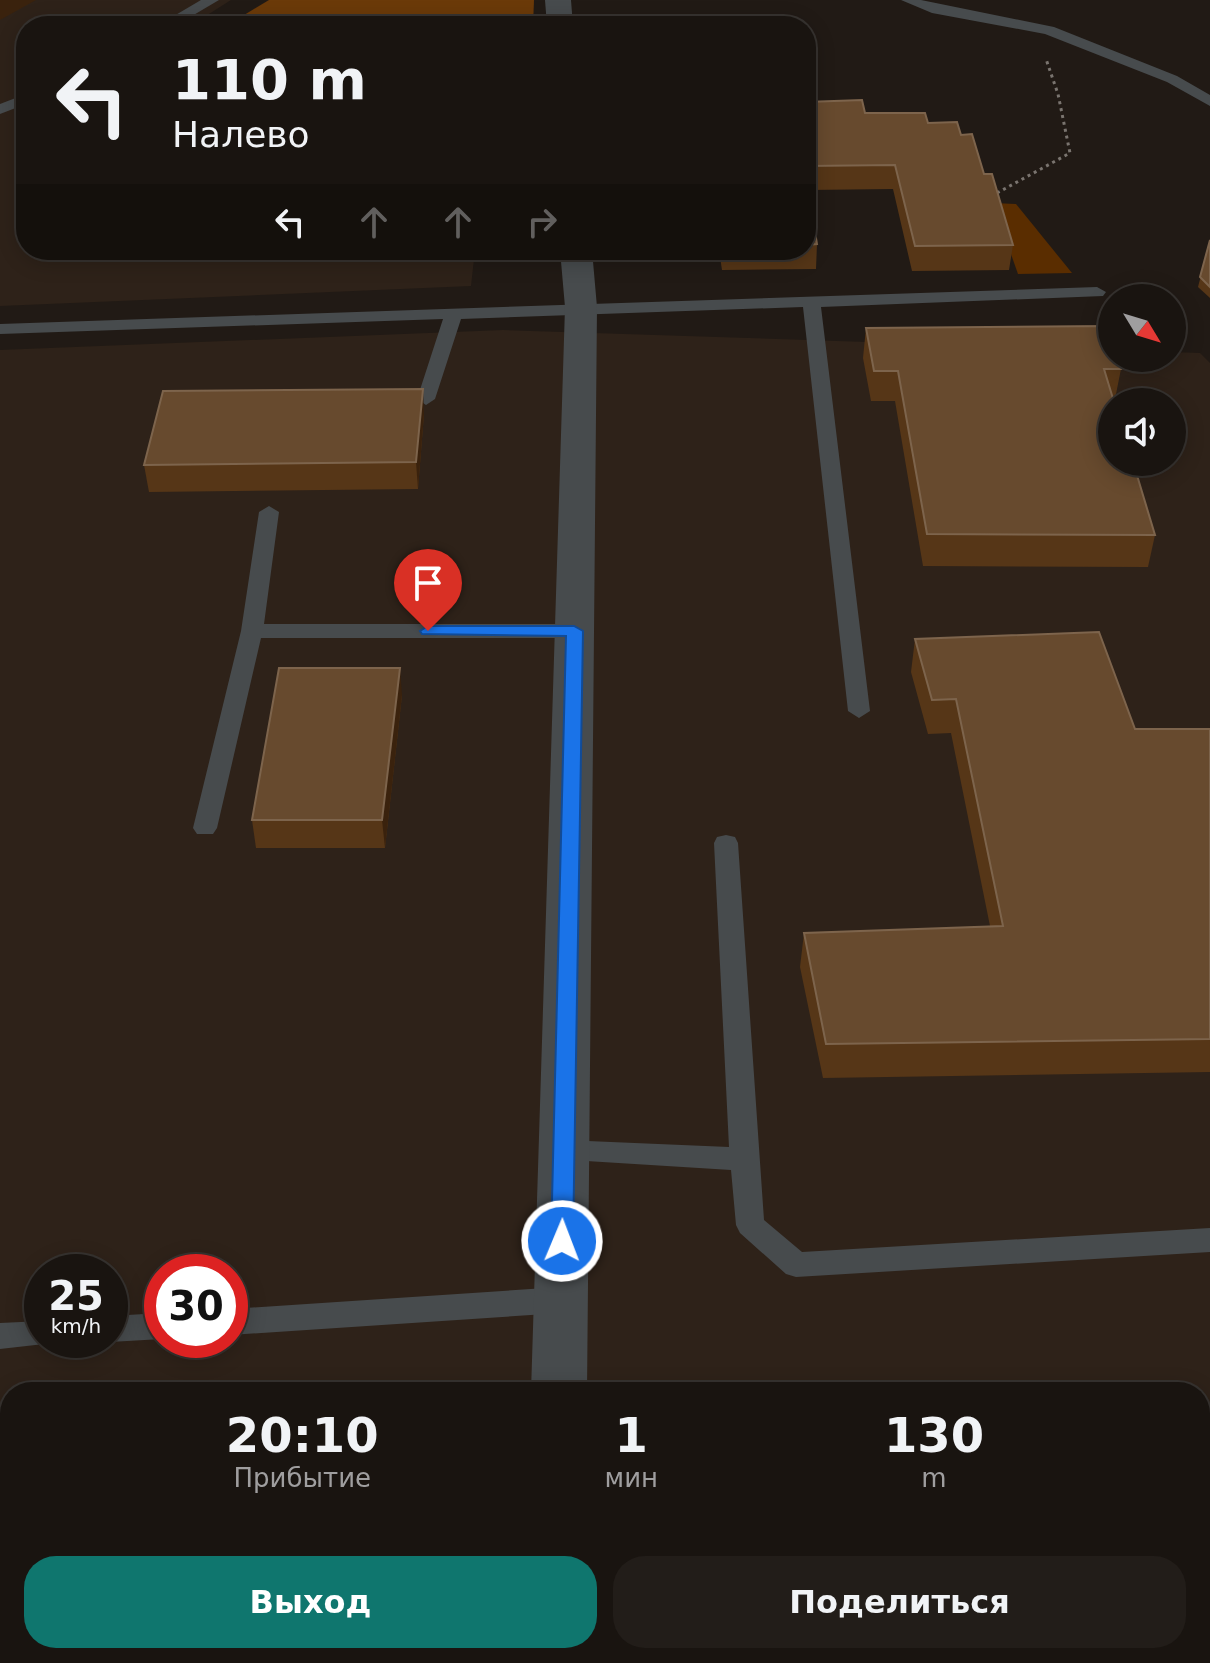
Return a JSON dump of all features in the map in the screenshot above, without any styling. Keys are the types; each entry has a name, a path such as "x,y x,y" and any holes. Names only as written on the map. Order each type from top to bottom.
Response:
{"street":[{"path":"559,1382 581,307 577,260"}],"lane":[{"path":"182,16 212,0"},
{"path":"908,0 967,16 1012,21 1063,35 1117,60 1172,79 1210,101"},
{"path":"993,0 1012,21"},
{"path":"0,329 581,307 1097,292"},
{"path":"811,300 859,711"},
{"path":"426,399 454,312"},
{"path":"205,828 252,631 269,512"},
{"path":"252,631 574,631"},
{"path":"726,843 750,1225 796,1265 1210,1240"},
{"path":"564,1151 744,1159"},
{"path":"248,1321 561,1300"},
{"path":"0,1336 24,1335"}],"path":[{"path":"997,193 1017,177 1049,167 1070,153 1058,94 1044,63 1063,45 1063,35"}],"shaded area":[{"path":"0,0 231,0 206,16 16,16 16,260 474,260 471,286 0,306"},
{"path":"269,0 534,0 533,16 243,16"},
{"path":"993,203 1016,204 1072,273 1018,274"},
{"path":"503,330 1098,350 1098,372 1186,372 1186,352 1200,353 1210,363 1210,1382 0,1382 0,350"}],"building":[{"path":"862,100 865,113 925,113 928,123 957,122 961,135 972,134 984,174 992,174 1013,245 915,246 895,165 816,166 816,102"},
{"path":"1210,240 1210,287 1200,277"},
{"path":"1098,326 1098,372 1105,372 1110,388 1098,388 1098,476 1137,476 1155,535 927,534 898,371 874,371 866,328"},
{"path":"423,389 416,462 144,465 163,391"},
{"path":"1099,632 1135,729 1210,729 1210,1039 826,1044 804,933 1003,926 956,699 932,700 915,639"},
{"path":"279,668 400,668 382,820 252,820"}],"route":[{"path":"428,631 574,631 562,1241"}]}
